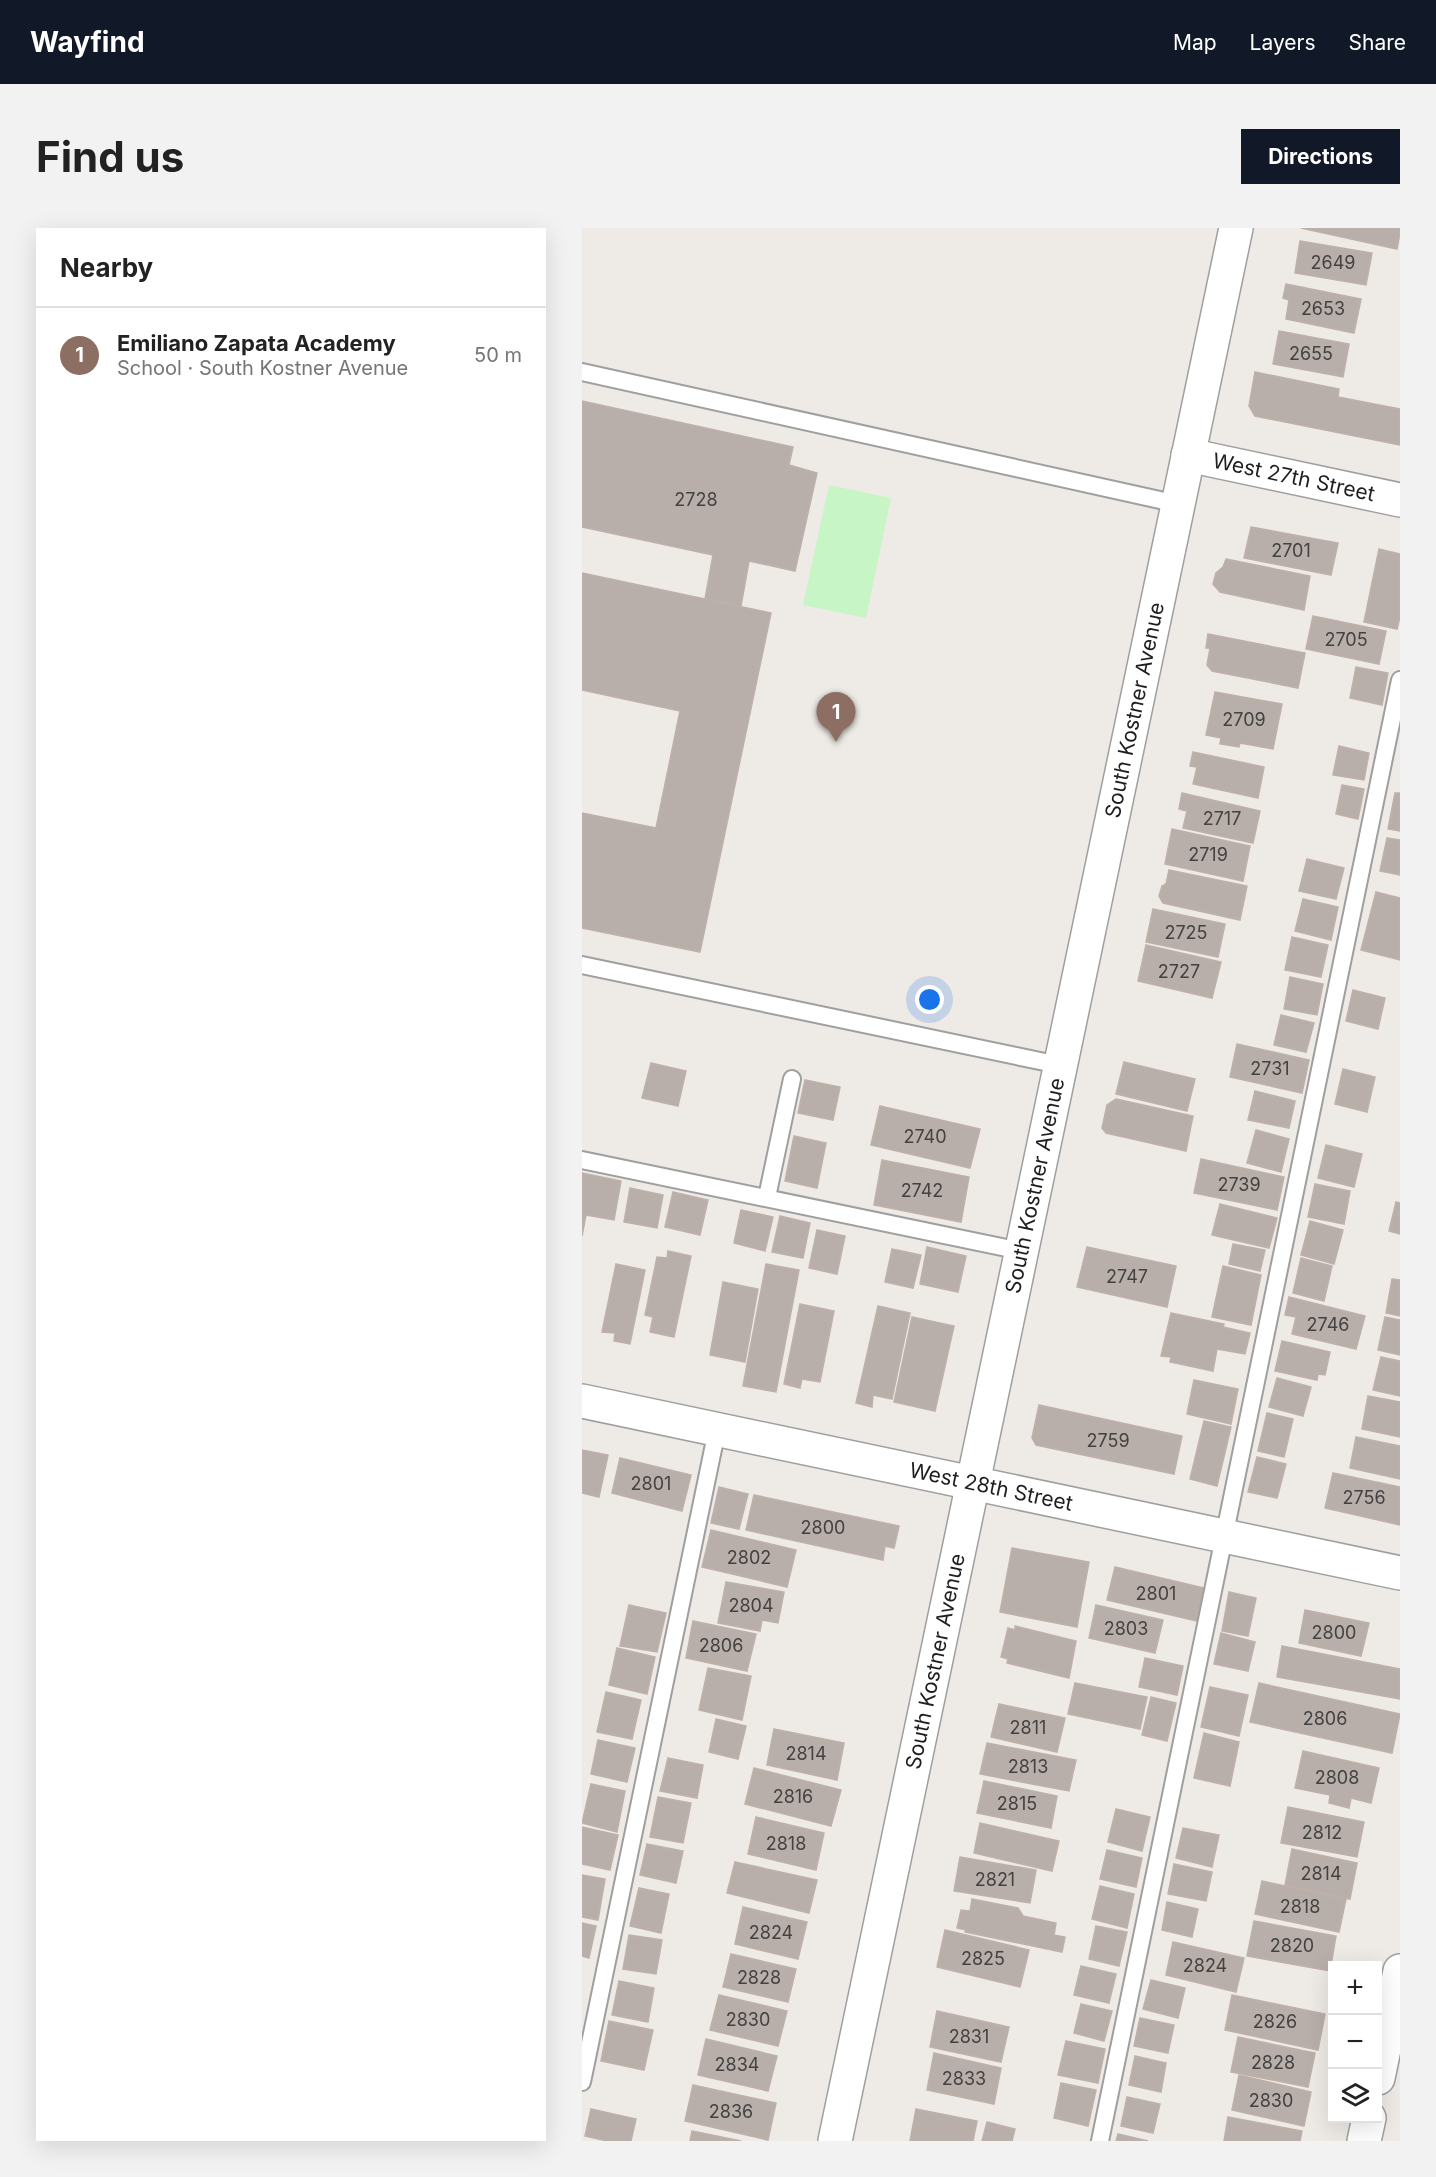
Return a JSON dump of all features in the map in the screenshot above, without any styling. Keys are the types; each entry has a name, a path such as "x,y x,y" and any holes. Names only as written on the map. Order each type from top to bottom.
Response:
{"street":[{"name":"South Kostner Avenue","path":"835,2141 1236,228"},
{"name":"West 27th Street","path":"1188,455 1400,500"},
{"name":"West 28th Street","path":"582,1401 1400,1573"},
{"path":"1379,2069 1400,1971"},
{"path":"1364,2141 1368,2123"}],"lane":[{"path":"582,372 1178,504"},
{"path":"1100,2141 1400,680"},
{"path":"582,964 1059,1065"},
{"path":"767,1197 792,1079"},
{"path":"582,1160 1021,1251"},
{"path":"582,2082 717,1430"}],"green space":[{"path":"829,485 891,498 866,618 803,605"}],"building":[{"path":"1301,228 1400,228 1400,233 1397,249"},
{"path":"1300,241 1372,253 1366,285 1295,273"},
{"path":"1286,284 1361,299 1354,333 1286,319 1289,300 1283,298"},
{"path":"1279,331 1349,344 1343,377 1273,364"},
{"path":"1255,372 1339,389 1338,397 1400,409 1400,445 1255,416 1249,406"},
{"path":"582,401 793,447 789,465 817,473 795,571 749,561 741,606 705,599 713,555 582,527"},
{"path":"1251,527 1338,543 1331,575 1244,558"},
{"path":"1379,549 1400,554 1400,617 1397,629 1364,622"},
{"path":"1226,559 1310,576 1304,610 1220,592 1213,584 1216,573 1223,567"},
{"path":"582,573 771,613 700,952 582,928 582,813 656,828 680,711 582,690"},
{"path":"1313,616 1386,631 1379,664 1306,649"},
{"path":"1208,634 1305,653 1298,688 1212,671 1207,665 1210,648 1206,648"},
{"path":"1356,667 1388,673 1382,705 1350,698"},
{"path":"1215,692 1282,704 1273,749 1240,743 1239,747 1220,744 1221,738 1206,735"},
{"path":"1339,746 1369,753 1364,780 1333,775"},
{"path":"1193,752 1264,767 1258,798 1193,784 1197,767 1190,766"},
{"path":"1342,785 1364,789 1358,819 1336,814"},
{"path":"1182,793 1260,811 1253,843 1183,828 1187,811 1179,809"},
{"path":"1395,793 1400,793 1400,831 1388,829"},
{"path":"1172,829 1250,846 1243,881 1165,864"},
{"path":"1387,838 1400,840 1400,875 1380,871"},
{"path":"1307,859 1344,868 1336,899 1299,891"},
{"path":"1169,870 1247,886 1240,920 1163,903 1159,896 1162,886 1166,884"},
{"path":"1376,892 1400,898 1400,960 1361,950"},
{"path":"1303,899 1338,907 1331,940 1295,931"},
{"path":"1153,909 1225,924 1218,957 1146,942"},
{"path":"1292,937 1328,945 1321,977 1285,970"},
{"path":"1146,945 1221,962 1212,998 1138,981"},
{"path":"1290,977 1323,984 1317,1015 1284,1009"},
{"path":"1353,990 1385,998 1378,1029 1346,1021"},
{"path":"1281,1015 1314,1023 1306,1052 1274,1045"},
{"path":"1237,1044 1309,1060 1302,1093 1230,1077"},
{"path":"1124,1062 1195,1079 1187,1111 1116,1094"},
{"path":"651,1063 686,1071 678,1106 642,1098"},
{"path":"1343,1069 1375,1077 1367,1112 1335,1104"},
{"path":"805,1080 840,1087 833,1120 798,1113"},
{"path":"1255,1091 1295,1101 1289,1128 1248,1120"},
{"path":"1116,1099 1193,1116 1186,1151 1106,1133 1102,1128 1107,1105"},
{"path":"880,1106 980,1129 970,1168 871,1145"},
{"path":"1256,1130 1289,1139 1281,1172 1247,1163"},
{"path":"794,1136 826,1143 817,1188 785,1181"},
{"path":"1326,1145 1362,1154 1354,1187 1318,1178"},
{"path":"1201,1159 1284,1177 1277,1210 1194,1193"},
{"path":"882,1160 969,1177 961,1222 874,1205"},
{"path":"582,1173 621,1181 614,1220 586,1215 582,1236"},
{"path":"1315,1184 1350,1191 1344,1224 1308,1217"},
{"path":"630,1188 663,1195 657,1228 624,1222"},
{"path":"673,1192 708,1200 700,1235 665,1227"},
{"path":"1396,1202 1400,1203 1400,1234 1389,1231"},
{"path":"1220,1204 1277,1218 1269,1248 1212,1235"},
{"path":"741,1210 773,1217 765,1251 734,1243"},
{"path":"780,1216 810,1223 803,1258 772,1252"},
{"path":"1310,1221 1343,1230 1334,1264 1301,1255"},
{"path":"817,1230 845,1236 837,1274 809,1268"},
{"path":"1233,1244 1265,1250 1260,1271 1229,1264"},
{"path":"927,1247 966,1256 958,1292 920,1284"},
{"path":"1087,1247 1176,1266 1167,1307 1077,1287"},
{"path":"892,1249 921,1255 913,1288 885,1282"},
{"path":"668,1251 691,1256 674,1337 650,1332 653,1317 645,1315 657,1257 667,1258"},
{"path":"1301,1258 1332,1266 1324,1301 1293,1293"},
{"path":"616,1264 645,1270 630,1344 614,1341 615,1333 602,1332"},
{"path":"766,1264 799,1270 776,1392 743,1386"},
{"path":"1223,1266 1261,1275 1251,1325 1212,1317"},
{"path":"1392,1279 1400,1280 1400,1316 1386,1313"},
{"path":"723,1282 758,1289 745,1362 710,1355"},
{"path":"1289,1297 1365,1316 1356,1349 1292,1334 1296,1317 1285,1315"},
{"path":"800,1304 834,1311 820,1382 802,1379 800,1388 784,1384"},
{"path":"878,1306 910,1313 892,1399 873,1395 872,1407 856,1403"},
{"path":"1171,1313 1224,1324 1223,1327 1250,1333 1245,1354 1217,1349 1213,1371 1170,1362 1171,1357 1161,1356"},
{"path":"912,1317 954,1326 935,1411 894,1402"},
{"path":"1385,1317 1400,1320 1400,1355 1378,1350"},
{"path":"1282,1341 1330,1352 1325,1375 1318,1374 1317,1380 1275,1371"},
{"path":"1381,1357 1400,1361 1400,1396 1373,1390"},
{"path":"1277,1378 1311,1387 1303,1416 1269,1407"},
{"path":"1194,1380 1238,1389 1231,1424 1187,1414"},
{"path":"1368,1396 1400,1402 1400,1437 1362,1429"},
{"path":"1039,1405 1182,1436 1174,1474 1036,1445 1032,1438"},
{"path":"1267,1413 1293,1419 1284,1457 1258,1451"},
{"path":"1204,1421 1231,1427 1217,1486 1190,1479"},
{"path":"1356,1437 1400,1446 1400,1479 1350,1468"},
{"path":"582,1450 608,1455 599,1497 582,1493"},
{"path":"1257,1457 1286,1464 1277,1498 1248,1492"},
{"path":"620,1458 691,1475 682,1511 612,1493"},
{"path":"1333,1473 1400,1487 1400,1525 1325,1508"},
{"path":"719,1487 748,1494 739,1529 711,1523"},
{"path":"754,1495 899,1526 894,1548 885,1546 883,1560 746,1530"},
{"path":"711,1530 796,1550 787,1587 702,1567"},
{"path":"1012,1548 1089,1562 1077,1627 1000,1612"},
{"path":"1115,1567 1204,1588 1197,1621 1107,1600"},
{"path":"726,1582 784,1592 778,1623 762,1620 760,1631 718,1623"},
{"path":"1229,1592 1256,1598 1248,1636 1222,1631"},
{"path":"629,1605 666,1613 657,1652 620,1646"},
{"path":"1096,1605 1163,1620 1155,1653 1089,1638"},
{"path":"1305,1610 1369,1623 1361,1656 1299,1643"},
{"path":"693,1621 756,1634 747,1671 686,1658"},
{"path":"1015,1626 1076,1641 1069,1678 1007,1663 1008,1659 1001,1657 1008,1628 1015,1630"},
{"path":"1221,1633 1255,1642 1248,1671 1214,1664"},
{"path":"1282,1646 1400,1669 1400,1699 1277,1677"},
{"path":"617,1648 655,1657 647,1694 609,1685"},
{"path":"1145,1658 1183,1666 1177,1695 1139,1687"},
{"path":"708,1668 751,1676 742,1720 699,1710"},
{"path":"1075,1683 1147,1697 1140,1729 1068,1714"},
{"path":"1259,1683 1400,1714 1392,1753 1250,1722"},
{"path":"1210,1687 1248,1695 1239,1736 1201,1727"},
{"path":"606,1692 641,1700 632,1739 597,1732"},
{"path":"1151,1697 1176,1703 1167,1741 1142,1735"},
{"path":"999,1704 1065,1718 1057,1752 991,1737"},
{"path":"716,1719 746,1726 738,1759 709,1752"},
{"path":"774,1729 844,1743 837,1780 767,1765"},
{"path":"1204,1733 1239,1742 1230,1786 1194,1778"},
{"path":"598,1740 635,1748 627,1782 591,1774"},
{"path":"987,1743 1076,1760 1069,1791 980,1774"},
{"path":"1303,1751 1379,1768 1371,1803 1351,1798 1349,1808 1329,1803 1330,1795 1295,1788"},
{"path":"668,1758 703,1765 697,1798 660,1791"},
{"path":"754,1768 841,1790 831,1826 745,1804"},
{"path":"984,1781 1057,1796 1051,1828 977,1813"},
{"path":"591,1784 625,1791 617,1832 582,1823"},
{"path":"658,1797 691,1803 683,1843 650,1837"},
{"path":"1288,1807 1364,1822 1357,1857 1281,1843"},
{"path":"1116,1809 1150,1817 1142,1851 1108,1842"},
{"path":"756,1817 824,1833 816,1870 748,1854"},
{"path":"980,1823 1059,1841 1052,1871 974,1853"},
{"path":"582,1827 618,1835 610,1870 582,1864"},
{"path":"1183,1828 1219,1835 1212,1867 1176,1858"},
{"path":"647,1844 683,1851 676,1883 640,1875"},
{"path":"1292,1849 1357,1863 1350,1899 1285,1885"},
{"path":"1107,1850 1142,1858 1136,1887 1100,1879"},
{"path":"960,1857 1036,1870 1030,1903 954,1891"},
{"path":"735,1862 817,1880 809,1913 727,1893"},
{"path":"1174,1864 1212,1872 1206,1901 1168,1894"},
{"path":"582,1875 605,1879 598,1920 582,1917"},
{"path":"1262,1881 1346,1899 1339,1932 1255,1914"},
{"path":"1100,1886 1134,1894 1127,1928 1092,1919"},
{"path":"639,1888 669,1894 661,1933 630,1926"},
{"path":"972,1899 1018,1908 1023,1916 1056,1923 1054,1935 1065,1937 1062,1952 965,1932 966,1930 957,1928 961,1910 970,1911"},
{"path":"1167,1902 1198,1909 1192,1937 1162,1930"},
{"path":"743,1907 807,1922 798,1959 735,1944"},
{"path":"1254,1921 1336,1936 1332,1961 1328,1961 1328,1971 1247,1956"},
{"path":"582,1923 596,1926 589,1958 582,1956"},
{"path":"1096,1926 1127,1932 1119,1966 1089,1959"},
{"path":"945,1930 1029,1950 1020,1987 937,1967"},
{"path":"629,1935 662,1940 656,1974 623,1969"},
{"path":"1173,1942 1244,1958 1236,1992 1166,1975"},
{"path":"731,1954 796,1969 788,2002 723,1987"},
{"path":"1081,1966 1116,1974 1109,2003 1074,1995"},
{"path":"1151,1980 1185,1988 1178,2018 1143,2009"},
{"path":"619,1981 654,1988 648,2022 612,2015"},
{"path":"719,1995 787,2011 778,2046 710,2030"},
{"path":"1232,1995 1325,2014 1318,2050 1225,2030"},
{"path":"1081,2004 1112,2011 1104,2041 1074,2033"},
{"path":"937,2011 1009,2027 1001,2062 930,2047"},
{"path":"1140,2018 1174,2025 1168,2053 1134,2046"},
{"path":"609,2021 653,2030 644,2070 601,2061"},
{"path":"1238,2037 1315,2053 1308,2087 1231,2072"},
{"path":"706,2039 777,2056 768,2091 698,2075"},
{"path":"1066,2041 1105,2049 1098,2083 1058,2075"},
{"path":"934,2053 1001,2068 994,2104 927,2090"},
{"path":"1135,2056 1166,2063 1161,2092 1129,2085"},
{"path":"1239,2075 1311,2092 1304,2126 1232,2110"},
{"path":"1061,2083 1096,2090 1088,2126 1054,2118"},
{"path":"693,2085 776,2103 768,2140 685,2121"},
{"path":"1127,2097 1160,2104 1153,2133 1121,2126"},
{"path":"591,2109 636,2119 631,2141 607,2141 585,2136"},
{"path":"916,2109 977,2121 973,2141 910,2141"},
{"path":"1228,2117 1302,2131 1300,2141 1224,2141"},
{"path":"987,2122 1015,2129 1012,2141 982,2141"},
{"path":"692,2131 741,2141 690,2141"},
{"path":"1118,2134 1148,2141 1116,2141"}],"place":[{"name":"Emiliano Zapata Academy","path":"836,742"}]}
